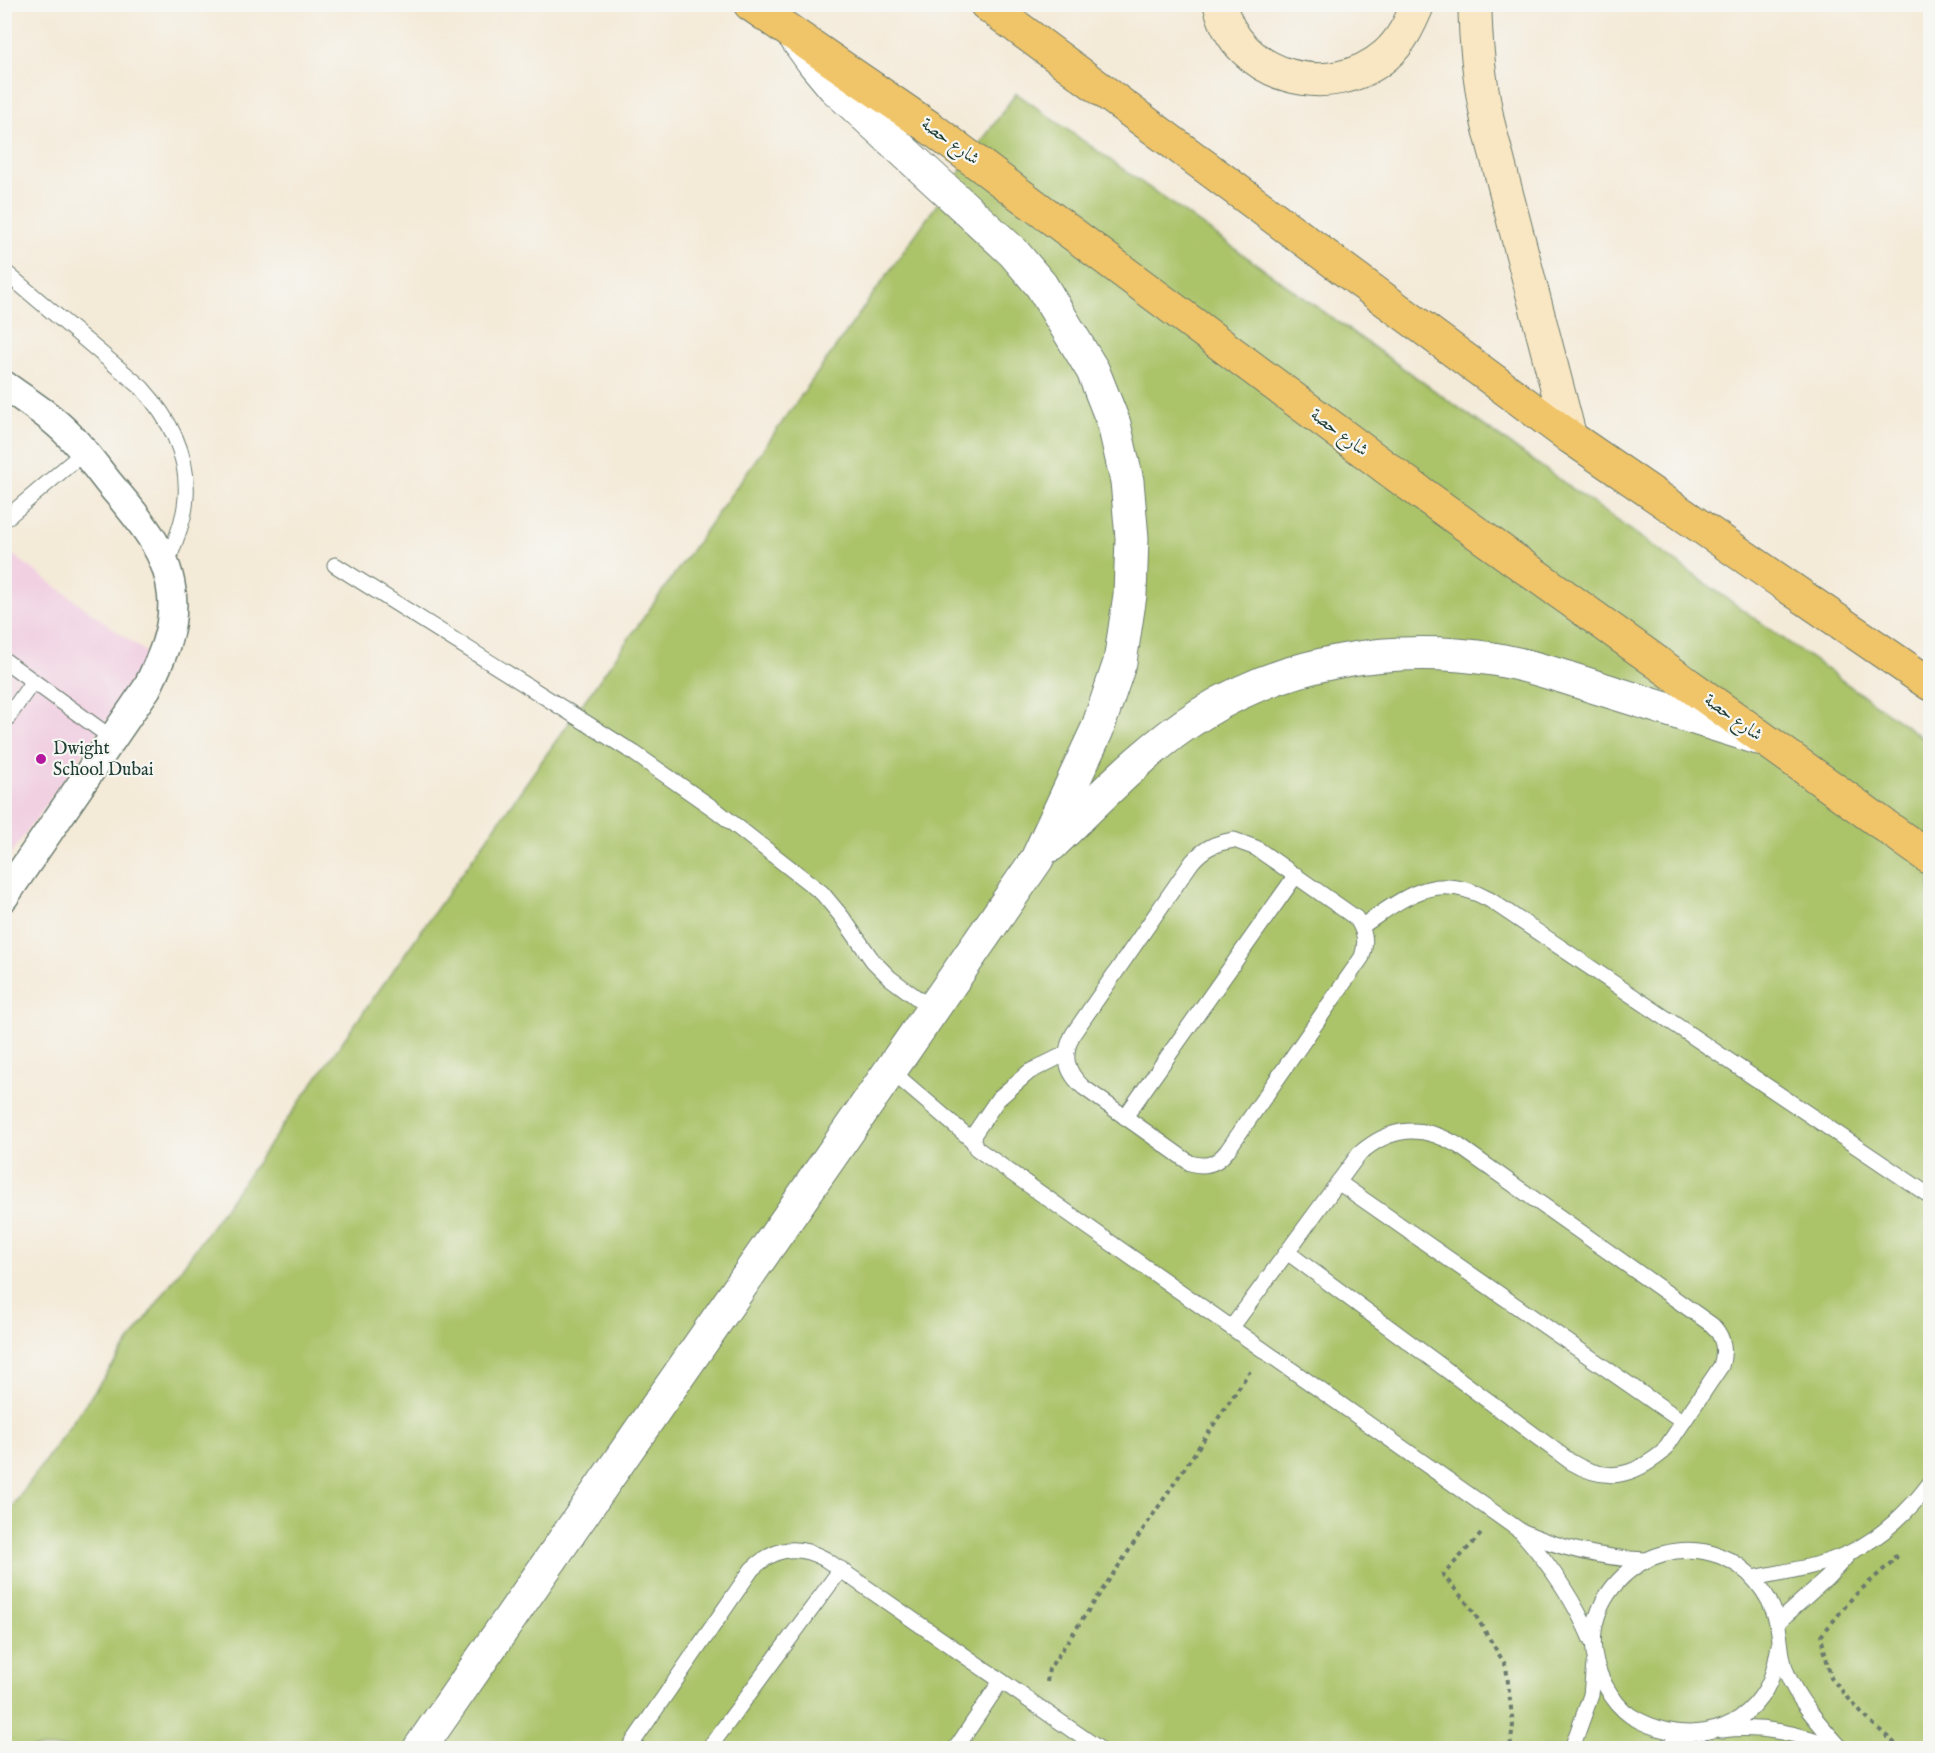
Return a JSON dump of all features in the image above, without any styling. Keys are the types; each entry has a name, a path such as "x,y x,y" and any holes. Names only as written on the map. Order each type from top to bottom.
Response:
{"main road":[{"name":"شارع حصة","path":"750,4 932,129 1396,476 1930,858"},
{"path":"986,4 1570,437 1930,684"},
{"path":"1220,4 1222,17 1240,45 1264,66 1295,78 1327,80 1359,72 1386,55 1408,30 1418,4"},
{"path":"1476,4 1475,29 1479,76 1488,123 1570,437"}],"street":[{"path":"420,1749 1037,859 1097,730 1120,662 1130,595 1132,538 1127,481 1114,424 1093,371 1041,285 1013,252 834,87 795,36"},
{"path":"4,385 69,436 153,538 166,566 172,596 171,627 162,657 147,688 4,897"},
{"path":"1037,859 1152,749 1202,713 1256,686 1314,666 1373,655 1434,653 1495,659 1554,674 1763,740"}],"lane":[{"path":"4,271 142,388 157,405 169,424 182,456 186,497 182,524 166,566"},
{"path":"4,520 84,452"},
{"path":"335,565 634,753 717,811 822,893 873,961 890,978 932,1010"},
{"path":"4,660 113,739"},
{"path":"4,723 33,681"},
{"path":"1234,840 1256,848 1348,911 1362,926 1365,947 1362,957 1221,1160 1211,1165 1200,1166 1190,1163 1073,1078 1067,1067 1065,1054 1073,1034 1200,853 1210,846 1234,840"},
{"path":"1125,1117 1296,875"},
{"path":"1362,926 1417,891 1437,886 1475,891 1930,1196"},
{"path":"973,1141 976,1128 1012,1084 1029,1072 1065,1054"},
{"path":"890,1071 973,1141 981,1152 1519,1530 1551,1544 1585,1554 1646,1560"},
{"path":"1232,1327 1338,1182 1359,1155 1372,1143 1389,1135 1407,1131 1426,1132 1443,1137 1459,1146 1712,1325 1718,1332 1724,1348 1721,1366 1663,1452 1651,1462 1636,1470 1609,1476 1585,1470 1571,1462 1287,1252"},
{"path":"1338,1182 1683,1422"},
{"path":"1777,1623 1827,1578 1850,1553 1902,1515 1930,1483"},
{"path":"1519,1530 1563,1584 1580,1613 1594,1650 1600,1677 1612,1696 1627,1713 1646,1725 1667,1732 1690,1734 1746,1727 1771,1730 1840,1749"},
{"path":"629,1749 752,1569 773,1553 800,1550 813,1553 841,1569 1098,1749"},
{"path":"1572,1749 1591,1695 1596,1624 1602,1604 1613,1586 1628,1571 1664,1553 1683,1550 1703,1551 1721,1556 1739,1565 1753,1578 1768,1599 1777,1623 1779,1645 1786,1672 1798,1693 1840,1749"},
{"path":"1753,1578 1797,1569 1850,1553"},
{"path":"709,1749 841,1569"},
{"path":"1710,1731 1732,1722 1751,1708 1766,1689 1775,1668 1779,1645"},
{"path":"956,1749 1001,1681"},
{"path":"1664,1749 1690,1734"}],"path":[{"path":"1054,1718 1044,1694 1049,1669 1264,1350"},
{"path":"1498,1515 1443,1575 1472,1608 1506,1666 1513,1725 1510,1749"},
{"path":"1877,1535 1896,1558 1853,1597 1821,1636 1831,1678 1863,1715 1900,1749"}],"shaded area":[{"name":"Dwight School Dubai","path":"5,549 152,657 5,862"}],"green space":[{"path":"1016,93 1930,743 1930,1748 5,1748 5,1517"}],"place":[{"name":"Dwight School Dubai","path":"41,759"}]}
